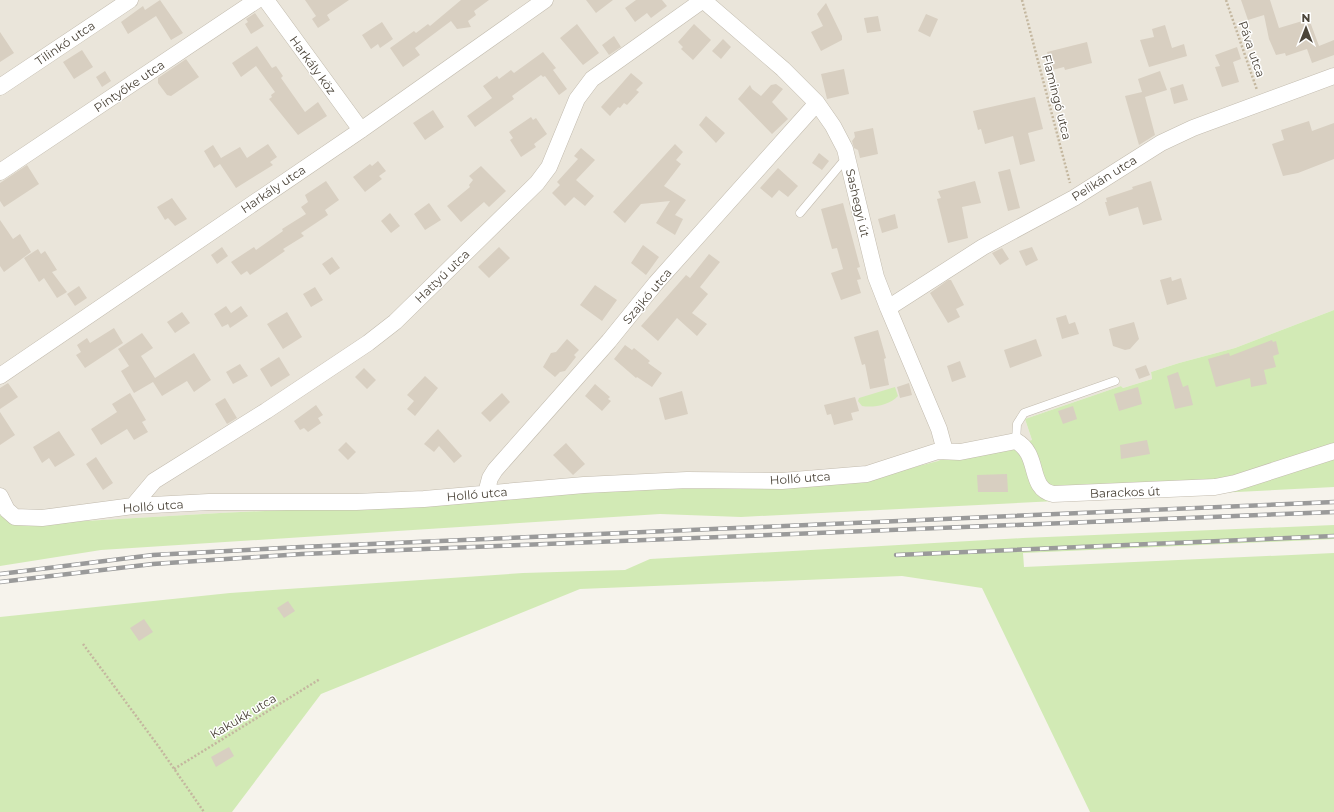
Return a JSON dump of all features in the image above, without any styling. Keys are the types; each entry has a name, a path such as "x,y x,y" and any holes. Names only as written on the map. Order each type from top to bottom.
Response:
{"street":[{"name":"Tilinkó utca","path":"0,87 130,0"},
{"name":"Pintyőke utca","path":"0,172 257,0"},
{"name":"Harkály köz","path":"266,0 361,130"},
{"name":"Harkály utca","path":"0,376 361,130 545,0"},
{"name":"Sashegyi út","path":"703,0 783,69 817,103 833,126 845,149 876,277 939,428 945,451"},
{"name":"Hattyú utca","path":"133,506 154,481 266,411 368,343 395,322 537,183 549,167 577,99 592,79 703,0"},
{"name":"Pelikán utca","path":"888,308 982,247 1074,198 1161,143 1193,128 1334,76"},
{"name":"Szajkó utca","path":"486,493 490,478 495,470 609,342 656,283 817,103"},
{"path":"945,451 960,452 1016,441"},
{"name":"Barackos út","path":"1016,441 1027,449 1032,459 1039,486 1045,492 1053,494 1215,487 1235,483 1334,450"},
{"name":"Holló utca","path":"0,496 7,510 15,516 42,518 133,506 209,502 356,502 584,485 687,480 782,481 867,474 938,451 945,451"}],"lane":[{"path":"800,213 847,157"},
{"path":"1016,441 1017,424 1024,413 1115,381"}],"path":[{"name":"Flamingó utca","path":"1022,0 1074,198"},
{"name":"Páva utca","path":"1226,0 1262,103"},
{"path":"83,644 204,812"},
{"name":"Kakukk utca","path":"174,769 320,679"}],"shaded area":[{"path":"0,0 1334,0 1334,310 1235,348 1151,372 1152,379 1123,388 1121,386 1025,419 1032,440 976,452 950,455 938,461 864,480 34,524 8,520 0,515"}],"green space":[{"path":"1334,310 1334,487 741,517 660,514 101,550 0,566 0,515 8,520 34,524 220,513 395,505 529,492 864,480 938,461 950,455 976,452 1032,440 1025,419 1121,386 1123,388 1152,379 1151,372 1235,348"},
{"path":"895,387 898,396 886,404 866,407 862,406 858,401 859,398"},
{"path":"1334,525 1334,539 1023,553 1024,567 1334,553 1334,812 1090,812 982,588 902,576 580,589 321,694 232,812 0,812 0,617 230,593 523,573 625,570 650,559 1023,538"}],"building":[{"path":"160,0 183,33 171,40 156,16 128,34 121,22 143,6 145,10"},
{"path":"305,0 349,0 327,15 330,20 318,28 312,19 316,16"},
{"path":"461,0 489,0 474,11 476,15 468,21 471,27 457,29 451,21 415,48 420,55 403,67 390,48 414,31 416,33 428,24 430,26"},
{"path":"586,0 613,0 596,13"},
{"path":"636,0 662,0 667,6 651,18 647,13 635,22 625,8"},
{"path":"1241,0 1270,0 1279,28 1309,19 1319,46 1334,40 1334,55 1312,63 1307,49 1286,56 1285,53 1276,55 1269,39 1264,15 1248,20"},
{"path":"826,3 842,36 842,40 821,51 811,32 823,26 817,14"},
{"path":"255,13 264,26 251,34 245,24 248,22 246,19"},
{"path":"926,14 938,19 930,37 918,31"},
{"path":"878,16 881,31 867,33 864,18"},
{"path":"382,22 393,39 380,48 378,44 371,49 362,35"},
{"path":"577,24 599,53 583,65 560,38"},
{"path":"694,24 711,40 693,60 681,49 683,47 678,42"},
{"path":"1165,25 1172,48 1184,44 1187,56 1149,67 1140,40 1154,37 1152,29"},
{"path":"0,32 14,53 0,62"},
{"path":"614,36 621,47 609,55 602,45"},
{"path":"723,39 731,47 721,59 712,51"},
{"path":"1087,42 1092,63 1065,70 1064,67 1052,70 1047,52"},
{"path":"257,46 272,68 276,66 283,76 281,78 305,112 318,102 327,116 298,135 269,99 275,92 256,66 241,77 232,63"},
{"path":"1237,47 1241,59 1233,62 1239,82 1222,87 1215,67 1220,66 1215,55"},
{"path":"82,50 93,67 74,79 63,62"},
{"path":"543,52 556,68 553,70 567,89 559,95 545,76 543,77 541,75 512,96 514,99 475,127 467,116 492,98 483,86 497,76 499,79 511,70 514,73"},
{"path":"186,59 199,77 171,96 167,95 158,83 158,78"},
{"path":"844,69 849,94 827,99 821,74"},
{"path":"105,71 111,81 102,87 96,77"},
{"path":"1160,71 1167,90 1145,97 1155,135 1139,145 1125,96 1142,92 1138,79"},
{"path":"631,73 643,83 636,90 639,92 627,105 624,103 610,116 601,107"},
{"path":"776,84 783,89 772,102 788,119 772,134 738,99 750,85 752,89 761,96 771,85"},
{"path":"1183,84 1188,100 1174,104 1170,88"},
{"path":"1035,97 1043,129 1028,133 1035,161 1020,165 1013,136 985,144 981,129 978,130 973,111"},
{"path":"433,110 444,127 425,140 413,123"},
{"path":"706,116 725,133 716,143 699,125"},
{"path":"531,117 533,120 536,118 547,134 534,144 536,147 521,157 510,140 513,138 509,132"},
{"path":"1309,121 1312,131 1334,123 1334,159 1298,173 1283,176 1272,144 1284,140 1281,130"},
{"path":"873,128 878,154 860,158 858,150 854,148 852,141 855,137 854,132"},
{"path":"268,144 277,157 270,162 273,165 236,188 220,164 214,168 204,151 213,145 221,158 240,147 247,158"},
{"path":"675,144 683,152 676,160 681,164 664,186 686,200 675,215 683,219 675,235 656,223 670,201 641,204 625,223 613,212"},
{"path":"581,148 595,160 576,180 594,196 585,206 574,197 565,206 552,193 560,185 557,182 578,159 574,156"},
{"path":"819,153 829,161 822,170 812,163"},
{"path":"378,161 386,171 379,176 382,179 365,192 353,177 370,164 372,166"},
{"path":"27,165 39,184 4,207 0,201 0,183"},
{"path":"481,166 506,191 489,207 484,202 461,222 447,206 470,187 469,185 473,180 469,176"},
{"path":"778,168 798,186 788,197 779,190 772,198 760,188"},
{"path":"1010,169 1020,208 1008,211 998,172"},
{"path":"326,181 339,200 325,210 328,215 301,233 304,236 283,249 285,251 259,269 250,275 247,271 241,275 231,262 254,247 256,250 283,231 282,229 306,214 301,207 308,202 305,195"},
{"path":"975,181 981,203 962,207 968,238 948,243 937,199 941,198 938,191"},
{"path":"1151,181 1162,220 1143,225 1138,207 1109,216 1105,202 1107,202 1106,198"},
{"path":"172,198 187,219 175,226 168,218 165,220 157,207"},
{"path":"429,203 441,220 425,230 414,214"},
{"path":"843,203 860,267 857,268 861,279 857,280 861,293 841,300 831,273 843,269 837,248 832,249 821,209"},
{"path":"390,213 400,226 391,233 381,221"},
{"path":"895,214 898,228 882,233 878,219"},
{"path":"0,220 13,239 20,234 31,252 4,272 0,266"},
{"path":"643,245 659,257 646,275 631,263"},
{"path":"222,247 228,256 217,264 211,255"},
{"path":"499,247 510,258 489,278 478,267"},
{"path":"1032,247 1038,260 1026,266 1019,251"},
{"path":"1002,248 1009,259 1000,265 992,253"},
{"path":"38,249 41,254 45,251 57,270 52,272 67,292 57,298 44,278 39,282 24,258"},
{"path":"709,254 720,262 700,287 708,294 692,313 707,324 697,336 677,318 658,341 641,326 686,275 690,278"},
{"path":"332,257 340,268 330,275 322,264"},
{"path":"1171,277 1172,281 1181,278 1187,299 1167,305 1160,280"},
{"path":"948,280 951,280 964,305 956,309 960,317 948,323 930,293"},
{"path":"595,285 617,300 602,321 580,305"},
{"path":"79,286 87,298 75,306 67,294"},
{"path":"315,287 323,300 311,307 303,294"},
{"path":"226,306 231,313 241,306 248,316 230,328 228,324 222,327 214,314"},
{"path":"182,312 190,323 175,333 167,322"},
{"path":"287,312 302,337 283,349 267,324"},
{"path":"1066,315 1069,324 1075,322 1079,334 1062,339 1056,318"},
{"path":"1134,322 1139,339 1130,349 1125,350 1113,346 1109,329"},
{"path":"114,328 123,343 85,368 76,355 81,352 77,345 87,338 90,343"},
{"path":"878,330 886,358 884,359 889,385 870,389 865,364 862,365 854,337"},
{"path":"142,333 153,348 141,356 155,378 194,353 211,380 194,392 187,381 162,396 153,382 134,393 121,371 129,366 118,349"},
{"path":"567,339 579,350 574,355 576,357 565,371 560,372 555,377 543,367 551,353 556,352"},
{"path":"1036,339 1042,356 1010,368 1004,350"},
{"path":"1272,340 1273,342 1276,341 1279,354 1273,356 1276,367 1264,370 1267,384 1251,387 1250,378 1216,387 1208,359 1229,353 1230,356"},
{"path":"625,345 632,350 634,348 650,361 648,363 662,373 652,387 637,377 636,378 614,359"},
{"path":"279,357 290,375 271,387 260,369"},
{"path":"960,361 966,377 952,382 947,366"},
{"path":"240,364 248,376 233,384 226,372"},
{"path":"1146,365 1150,375 1139,379 1135,369"},
{"path":"364,368 376,380 367,389 355,377"},
{"path":"1178,372 1183,387 1188,385 1193,405 1175,409 1167,376"},
{"path":"425,376 438,388 415,416 407,409 414,401 407,395"},
{"path":"8,383 18,397 0,409 0,388"},
{"path":"909,383 912,395 900,398 897,387"},
{"path":"595,384 610,397 608,399 611,401 602,411 585,396"},
{"path":"1138,387 1142,404 1119,411 1114,394"},
{"path":"682,391 688,414 665,420 659,398"},
{"path":"130,393 146,420 142,422 148,432 134,440 127,429 101,445 91,429 117,412 112,404"},
{"path":"502,393 510,402 490,422 481,413"},
{"path":"855,397 859,411 851,413 853,420 834,425 831,414 827,415 824,405"},
{"path":"225,398 237,418 227,424 215,404"},
{"path":"316,405 323,415 318,418 321,423 308,432 304,428 300,430 294,421"},
{"path":"1073,406 1077,419 1063,424 1058,411"},
{"path":"0,412 15,435 0,445"},
{"path":"438,429 462,456 454,463 439,446 434,452 424,444"},
{"path":"59,431 75,455 55,467 49,458 42,463 33,447"},
{"path":"1147,440 1150,454 1121,459 1120,445"},
{"path":"346,442 356,452 348,460 338,450"},
{"path":"566,443 585,464 573,475 553,455"},
{"path":"96,457 113,483 103,490 86,464"},
{"path":"1007,474 1008,492 978,492 977,475"},
{"path":"288,601 295,611 284,618 277,608"},
{"path":"144,619 153,632 139,641 130,628"},
{"path":"229,747 234,756 216,767 211,757"}],"railway":[{"path":"0,574 153,555 301,547 1334,502"},
{"path":"0,582 153,564 302,554 1334,512"},
{"path":"896,555 1334,536"}]}
